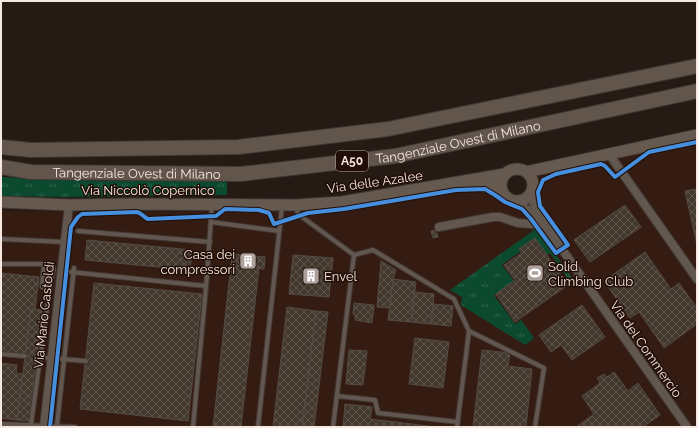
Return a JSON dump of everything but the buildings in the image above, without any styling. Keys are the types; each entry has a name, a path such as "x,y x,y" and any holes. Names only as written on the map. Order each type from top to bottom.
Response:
{"highway":[{"name":"Tangenziale Ovest di Milano","path":"1,147 31,150 246,146 388,129 697,66"},
{"name":"Tangenziale Ovest di Milano","path":"1,167 31,172 241,174 395,156 697,91"}],"street":[{"path":"529,175 565,163 697,135"},
{"path":"609,154 697,279"},
{"path":"514,169 518,169 529,175 533,188 524,200 513,201 505,196 501,188 501,183 505,174 514,169"},
{"name":"Via delle Azalee","path":"296,205 342,202 505,174"},
{"name":"Via delle Azalee","path":"458,183 501,188"},
{"name":"Via del Commercio","path":"531,192 532,200 545,225 687,427"},
{"name":"Via del Commercio","path":"513,201 528,210 545,225"},
{"name":"Via Niccolò Copernico","path":"1,202 68,205 296,205"},
{"name":"Via Mario Castoldi","path":"44,426 68,205"},
{"path":"439,227 493,217 500,217 518,223 545,225"}],"lane":[{"path":"194,427 212,204"},
{"path":"296,205 298,214 354,256"},
{"path":"258,427 282,206"},
{"path":"211,222 279,231"},
{"path":"78,231 210,242"},
{"path":"1,239 64,242"},
{"path":"337,396 375,400 378,413 458,424 469,330 454,299 373,250 354,256"},
{"path":"333,427 354,256"},
{"path":"1,264 44,264 42,287 50,288"},
{"path":"61,271 73,270 206,286"},
{"path":"56,425 73,270"},
{"path":"31,424 38,358 51,279"},
{"path":"469,330 544,368 535,427"},
{"path":"1,354 25,356"},
{"path":"38,358 86,361"},
{"path":"194,368 199,369"},
{"path":"1,424 31,424 44,426 56,425 74,427"}],"shaded area":[{"path":"697,135 697,427 1,427 1,211 297,211 307,214 344,210 455,191 480,190 496,194 512,206 530,216 544,236 564,277 536,202 533,182 552,165"}],"green space":[{"path":"1,177 100,181 227,179 227,195 62,197 1,196"},
{"path":"537,228 572,278 569,280 550,253 547,255 521,251 502,265 514,281 494,295 515,324 521,320 534,338 525,345 461,305 462,297 450,290"}],"cycle path":[{"path":"50,427 71,227 82,214 137,212 148,219 216,216 225,209 259,210 269,213 274,224 308,213 344,209 456,190 485,189 505,202 522,209 556,253 568,245 540,206 538,192 543,180 556,174 601,164 605,166 615,177 649,152 697,142"}],"place":[{"name":"Casa dei compressori","path":"248,261"},
{"name":"Solid Climbing Club","path":"535,273"},
{"name":"Envel","path":"311,276"}]}
